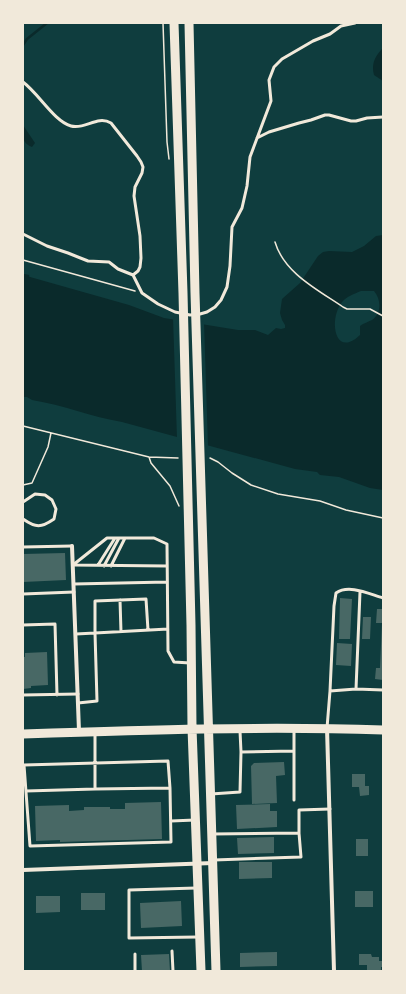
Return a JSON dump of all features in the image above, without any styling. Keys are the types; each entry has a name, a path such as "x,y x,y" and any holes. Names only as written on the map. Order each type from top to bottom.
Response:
{"main road":[{"path":"174,23 183,293 192,663 192,728 201,971"},
{"path":"189,23 195,293 216,971"},
{"path":"23,734 192,728 327,728 383,730"}],"street":[{"path":"72,546 79,732"},
{"path":"327,728 334,971"},
{"path":"23,870 213,862"}],"lane":[{"path":"23,234 47,246 88,261 109,262 118,269 133,275 142,293 158,304 176,312 182,314 200,314 215,308 227,287 230,266 231,230 242,208 247,186 250,157 271,102 269,80 274,67 277,62 330,34 341,26 355,23"},
{"path":"23,82 37,94 59,120 66,124 77,127 95,121 107,121 111,123 141,162 142,173 135,187 134,196 140,236 141,258 140,267 133,275"},
{"path":"257,138 269,132 324,115 351,121 383,117"},
{"path":"23,502 35,494 45,495 52,500 56,509 54,519 44,526 33,525 23,519"},
{"path":"73,565 107,538 154,538 167,544 168,651 174,662 192,663"},
{"path":"98,565 115,538"},
{"path":"104,566 120,538"},
{"path":"111,566 125,538"},
{"path":"23,547 72,546"},
{"path":"73,565 167,566"},
{"path":"74,584 168,582"},
{"path":"327,728 336,593 345,589 383,598"},
{"path":"23,594 74,592"},
{"path":"356,689 360,592"},
{"path":"78,703 97,701 95,601 146,599 148,630"},
{"path":"120,600 121,632"},
{"path":"23,625 55,624 57,695"},
{"path":"76,634 168,629"},
{"path":"330,691 356,689 383,690"},
{"path":"23,696 78,694"},
{"path":"211,794 240,792 240,728"},
{"path":"294,728 294,800"},
{"path":"95,732 95,789"},
{"path":"241,752 294,751"},
{"path":"168,761 171,842 30,846 24,765 95,764 168,761"},
{"path":"26,791 170,788"},
{"path":"213,862 301,857 299,810 330,809"},
{"path":"171,822 196,820"},
{"path":"212,834 299,833"},
{"path":"198,888 129,890 129,938 200,937"},
{"path":"172,951 173,971"},
{"path":"135,954 135,971"}],"path":[{"path":"163,23 169,161"},
{"path":"275,242 280,255 302,278 343,307 370,309 383,316"},
{"path":"23,260 142,293"},
{"path":"23,426 149,457 178,458"},
{"path":"23,485 32,484 48,446 51,433"},
{"path":"149,457 153,466 170,486 180,509"},
{"path":"207,458 218,462 251,485 278,494 320,501 346,510 383,518"}],"water":[{"path":"383,48 383,81 374,75 373,64"},
{"path":"23,125 35,143 32,147 24,141"},
{"path":"383,235 383,490 370,488 339,477 320,475 317,472 295,469 23,397 23,275 129,305 164,318 238,330 255,330 268,335 276,328 285,328 280,313 282,299 300,283 318,256 323,252 329,251 352,252 364,246 376,236","holes":["361,291 374,291 379,302 378,314 372,320 360,326 360,335 351,341 345,342 340,340 336,334 335,318 342,302 348,297"]}],"pier":[{"path":"173,317 204,322 208,447 177,439"}],"building":[{"path":"65,553 66,580 23,582 23,554"},
{"path":"340,598 352,599 350,639 339,639"},
{"path":"377,609 383,609 383,680 375,679 376,668 380,668 382,623 376,623"},
{"path":"363,617 371,617 370,639 362,639"},
{"path":"337,643 352,644 351,666 336,665"},
{"path":"47,652 48,685 31,686 31,688 23,689 23,657 25,657 25,653"},
{"path":"284,762 285,775 276,776 277,803 252,804 251,766 254,763"},
{"path":"352,774 365,774 365,786 369,786 369,795 360,796 359,787 352,787"},
{"path":"161,802 162,839 60,842 60,840 36,841 35,806 69,805 69,811 84,810 84,807 110,807 110,809 125,809 125,803"},
{"path":"270,804 270,811 277,811 277,827 237,829 236,805"},
{"path":"274,837 274,853 238,854 237,838"},
{"path":"356,839 368,839 368,856 356,856"},
{"path":"239,862 272,862 272,878 239,879"},
{"path":"355,891 373,891 373,907 355,907"},
{"path":"81,893 105,893 105,910 81,910"},
{"path":"36,896 60,896 60,912 36,913"},
{"path":"181,901 182,926 141,928 140,903"},
{"path":"277,952 277,966 240,967 240,953"},
{"path":"169,954 170,971 142,971 141,955"},
{"path":"359,954 371,954 372,957 379,957 379,961 383,961 381,971 367,971 367,965 359,965"}],"waterway":[{"path":"23,45 27,39 47,23"},
{"path":"23,275 28,276"}]}
